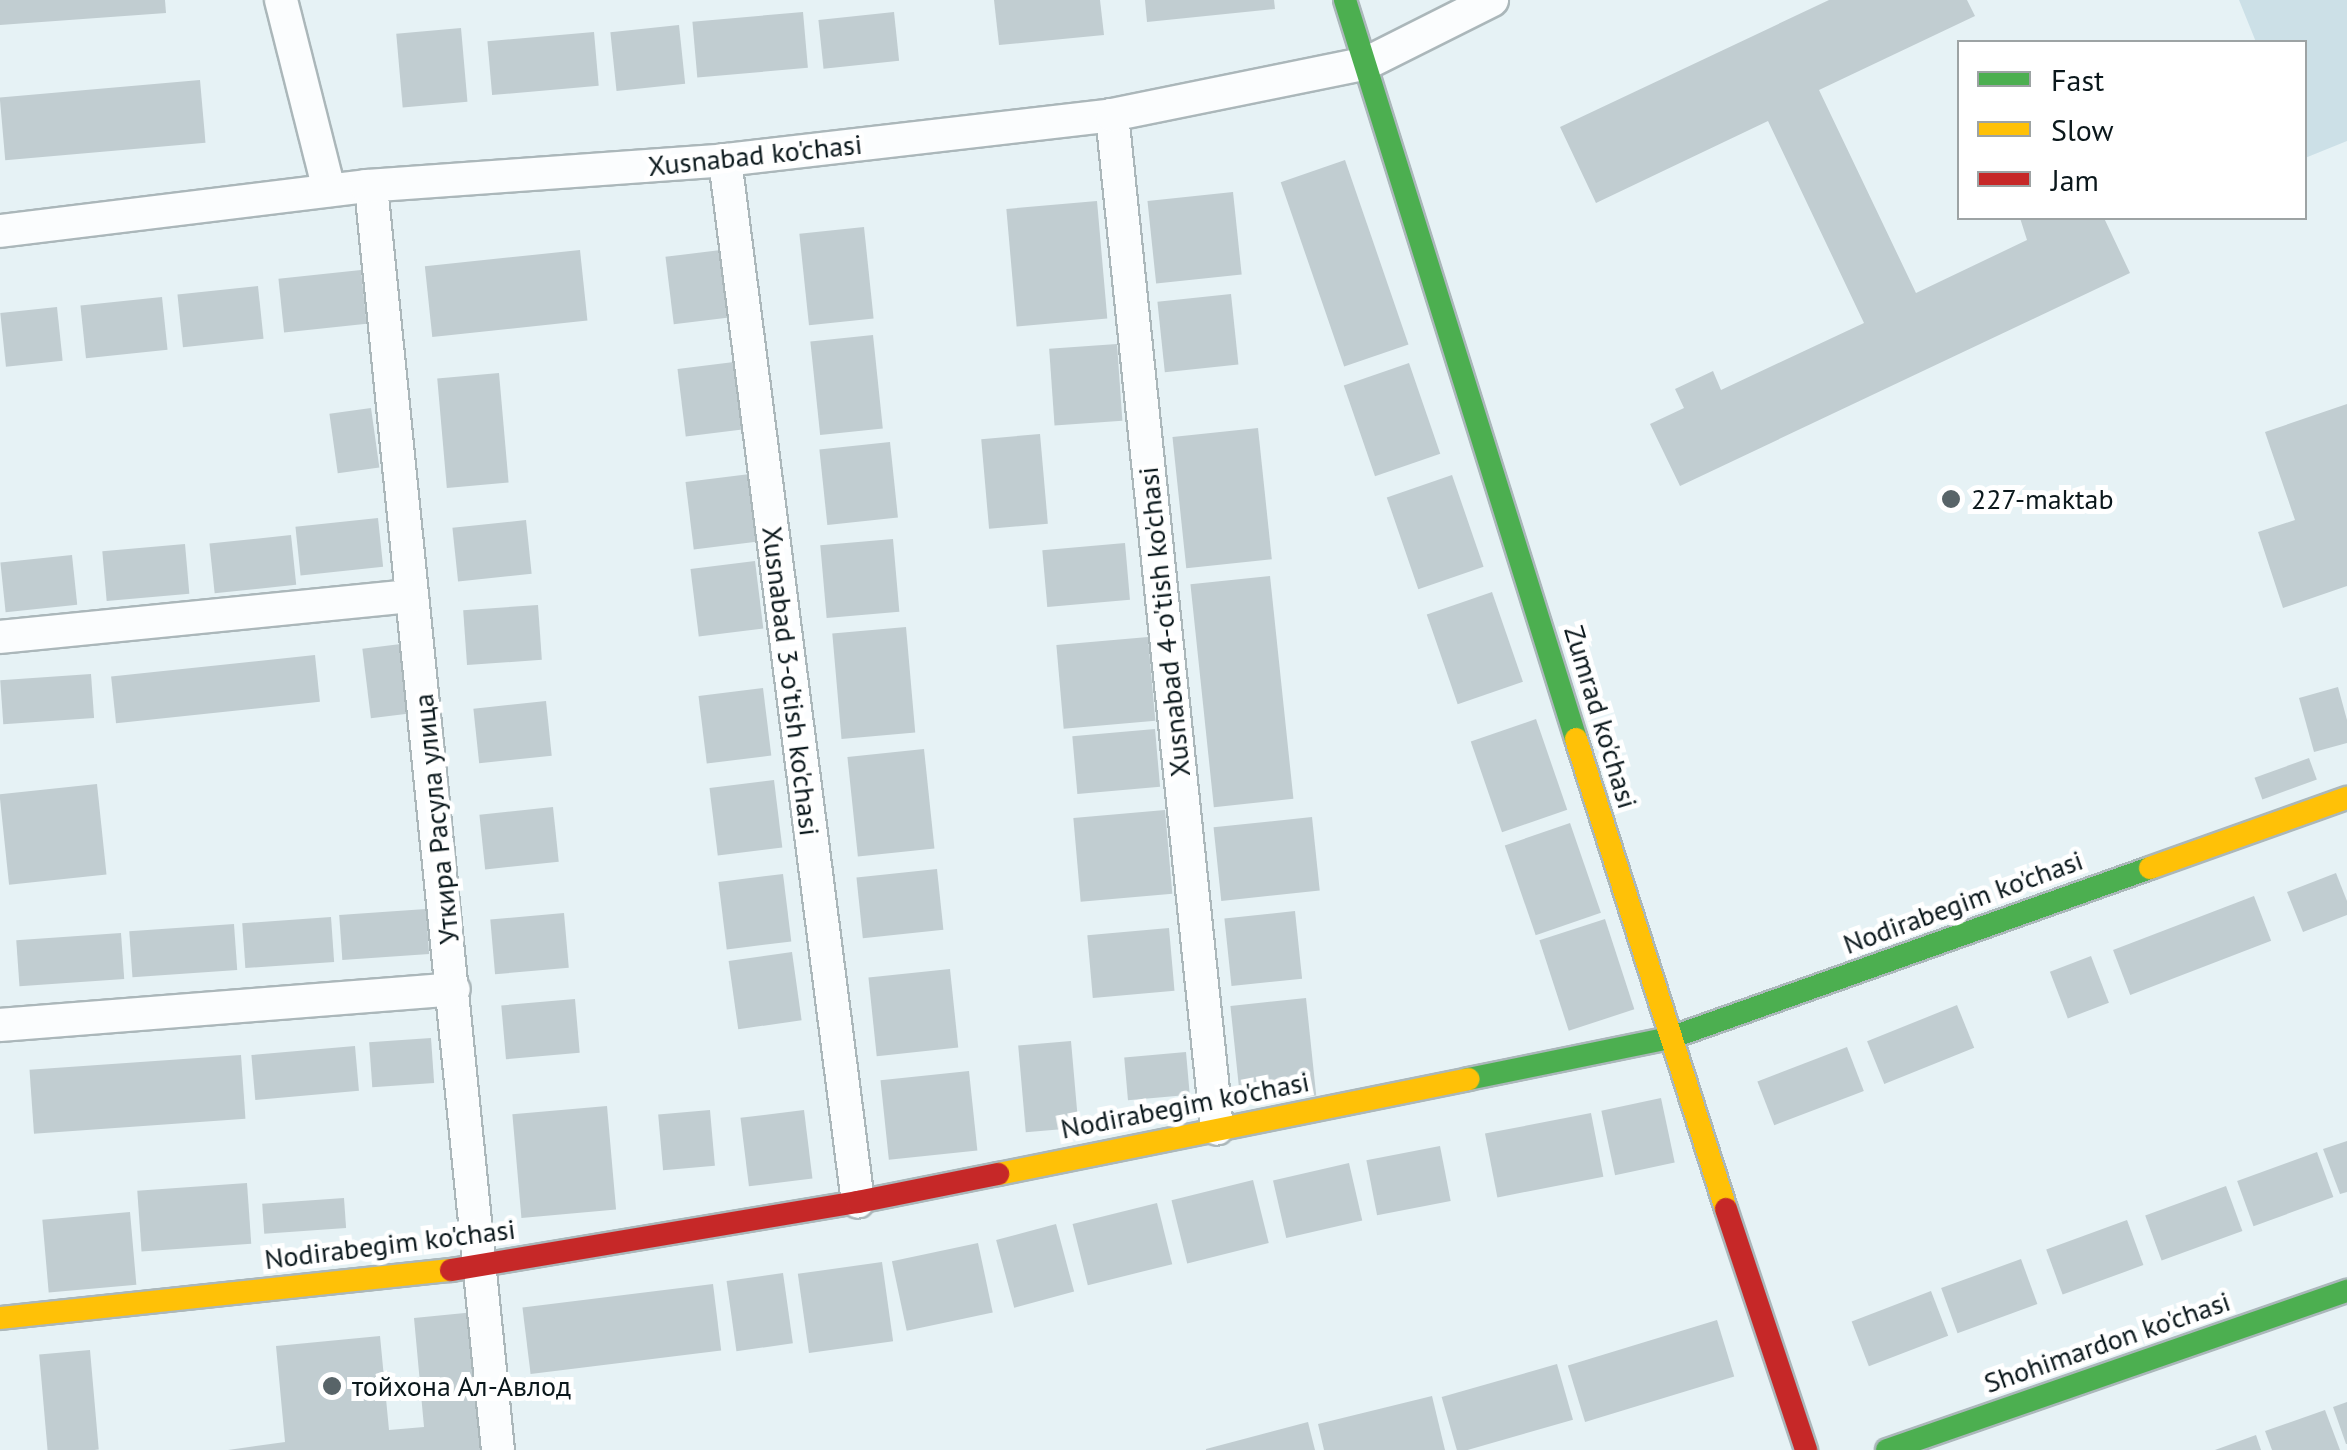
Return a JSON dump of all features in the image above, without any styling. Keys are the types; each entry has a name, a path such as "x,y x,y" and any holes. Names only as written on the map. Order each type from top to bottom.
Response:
{"street":[{"path":"281,0 329,190"},
{"name":"Zumrad ko'chasi","path":"1345,0 1670,1038 1806,1450"},
{"name":"Xusnabad ko'chasi","path":"0,231 329,190 725,160 1112,115 1366,63 1492,0"},
{"name":"Xusnabad 4-o'tish ko'chasi","path":"1112,115 1217,1129"},
{"name":"Xusnabad 3-o'tish ko'chasi","path":"725,160 858,1202"},
{"name":"Уткира Расула улица","path":"371,188 498,1450"},
{"path":"0,637 412,596"},
{"name":"Nodirabegim ko'chasi","path":"0,1318 478,1266 858,1202 1670,1038 2347,798"},
{"path":"0,1025 454,989"},
{"name":"Shohimardon ko'chasi","path":"1887,1450 2347,1291"}],"shaded area":[{"path":"2239,0 2347,0 2347,141 2307,157 2307,40 2255,40"}],"building":[{"path":"0,0 165,0 166,13 0,25"},
{"path":"994,0 1100,0 1104,35 999,45"},
{"path":"1145,0 1274,0 1275,9 1147,22"},
{"path":"1829,0 1967,0 1975,16 1819,90 1916,293 2027,240 2021,220 2105,220 2130,273 1680,486 1650,424 1684,408 1675,389 1713,371 1721,390 1864,323 1768,121 1596,203 1560,127"},
{"path":"803,12 808,68 697,77 692,22"},
{"path":"894,12 899,61 824,69 818,20"},
{"path":"679,25 685,84 617,91 610,32"},
{"path":"461,28 467,102 403,107 396,34"},
{"path":"594,32 599,86 492,95 487,41"},
{"path":"200,80 205,143 5,160 0,97"},
{"path":"1345,160 1408,344 1344,367 1281,182"},
{"path":"1233,192 1242,275 1156,284 1147,201"},
{"path":"1097,201 1107,319 1017,326 1006,209"},
{"path":"864,227 874,318 809,325 799,234"},
{"path":"729,249 737,316 674,324 665,257"},
{"path":"580,250 587,321 432,337 425,266"},
{"path":"361,270 367,324 284,332 278,279"},
{"path":"258,286 264,339 183,347 177,294"},
{"path":"1231,294 1238,365 1165,372 1157,302"},
{"path":"162,297 168,350 86,358 80,306"},
{"path":"57,307 63,361 6,367 0,313"},
{"path":"873,335 883,428 820,435 810,342"},
{"path":"1117,344 1122,421 1055,426 1049,349"},
{"path":"742,361 750,428 686,436 677,369"},
{"path":"1409,363 1440,454 1375,476 1344,385"},
{"path":"499,373 509,483 447,488 437,378"},
{"path":"2347,404 2347,586 2283,608 2258,532 2295,520 2265,432"},
{"path":"371,408 379,467 338,473 329,414"},
{"path":"1258,428 1272,559 1186,568 1172,437"},
{"path":"1040,434 1048,524 989,529 981,439"},
{"path":"890,442 898,518 827,525 819,449"},
{"path":"750,474 758,541 694,549 685,482"},
{"path":"1452,475 1484,567 1418,589 1387,497"},
{"path":"378,518 383,567 301,575 295,527"},
{"path":"526,520 532,574 458,581 452,528"},
{"path":"291,535 296,585 215,593 209,544"},
{"path":"893,539 899,612 827,618 820,545"},
{"path":"1125,543 1130,600 1047,607 1042,550"},
{"path":"185,544 189,594 107,601 102,551"},
{"path":"72,555 77,605 6,612 0,563"},
{"path":"755,561 763,628 699,636 690,569"},
{"path":"1270,576 1293,799 1214,807 1190,584"},
{"path":"1492,592 1523,682 1458,704 1427,614"},
{"path":"538,605 542,660 467,665 463,610"},
{"path":"906,627 915,733 842,739 832,633"},
{"path":"1148,637 1155,721 1064,729 1056,645"},
{"path":"409,643 418,712 371,718 362,649"},
{"path":"315,655 320,702 116,723 111,676"},
{"path":"91,674 94,718 3,724 0,680"},
{"path":"2338,687 2347,720 2347,743 2314,752 2299,698"},
{"path":"763,688 771,755 707,763 698,696"},
{"path":"546,701 552,756 479,763 473,709"},
{"path":"1536,719 1567,810 1502,832 1471,741"},
{"path":"1155,729 1160,787 1077,794 1072,736"},
{"path":"924,749 934,848 858,857 847,757"},
{"path":"2309,758 2317,780 2262,799 2254,778"},
{"path":"774,780 782,847 718,855 709,788"},
{"path":"97,784 107,875 9,885 0,794"},
{"path":"553,807 559,862 485,869 479,815"},
{"path":"1165,810 1172,894 1081,902 1073,818"},
{"path":"1312,817 1320,891 1221,901 1214,827"},
{"path":"1570,823 1601,913 1536,935 1505,845"},
{"path":"937,869 943,930 863,938 856,877"},
{"path":"2336,873 2347,901 2347,915 2303,932 2287,892"},
{"path":"783,874 791,941 727,949 718,882"},
{"path":"2254,896 2271,941 2130,995 2113,950"},
{"path":"426,909 429,954 342,960 339,915"},
{"path":"1295,911 1302,979 1231,986 1224,918"},
{"path":"564,913 569,968 495,974 490,919"},
{"path":"331,917 334,962 245,968 242,923"},
{"path":"1605,919 1634,1009 1569,1031 1539,940"},
{"path":"234,924 237,970 132,977 129,931"},
{"path":"1169,928 1174,991 1093,998 1087,935"},
{"path":"121,933 124,979 19,986 16,940"},
{"path":"792,952 802,1020 738,1029 729,961"},
{"path":"2091,956 2109,1003 2068,1018 2050,972"},
{"path":"950,969 958,1048 877,1056 868,978"},
{"path":"1306,998 1316,1095 1241,1103 1230,1006"},
{"path":"575,999 580,1053 506,1059 501,1005"},
{"path":"1957,1005 1974,1048 1884,1084 1867,1041"},
{"path":"431,1038 434,1083 372,1087 369,1042"},
{"path":"1071,1041 1079,1128 1026,1132 1018,1046"},
{"path":"355,1046 359,1091 255,1100 251,1055"},
{"path":"1847,1047 1864,1091 1774,1125 1757,1081"},
{"path":"1186,1052 1190,1095 1128,1100 1124,1057"},
{"path":"241,1055 245,1119 34,1134 30,1070"},
{"path":"969,1071 977,1151 889,1160 880,1080"},
{"path":"1661,1098 1675,1163 1615,1175 1601,1111"},
{"path":"607,1106 616,1210 521,1218 512,1114"},
{"path":"710,1110 715,1166 663,1170 658,1115"},
{"path":"804,1110 812,1178 749,1186 740,1118"},
{"path":"1591,1113 1603,1177 1497,1197 1485,1134"},
{"path":"2347,1141 2347,1192 2340,1194 2323,1149"},
{"path":"1440,1146 1451,1201 1377,1215 1366,1160"},
{"path":"2317,1152 2333,1197 2254,1226 2237,1181"},
{"path":"1349,1163 1362,1220 1286,1238 1273,1181"},
{"path":"1253,1180 1269,1243 1187,1263 1171,1200"},
{"path":"247,1183 251,1244 142,1252 137,1191"},
{"path":"2226,1186 2242,1231 2162,1261 2145,1215"},
{"path":"344,1198 346,1228 264,1234 262,1204"},
{"path":"1157,1203 1172,1264 1088,1285 1073,1224"},
{"path":"130,1212 136,1285 49,1292 42,1220"},
{"path":"2127,1220 2143,1265 2063,1295 2046,1249"},
{"path":"1056,1224 1074,1292 1014,1308 996,1240"},
{"path":"978,1243 993,1312 907,1331 892,1261"},
{"path":"2021,1259 2037,1304 1958,1333 1941,1288"},
{"path":"882,1262 893,1341 809,1353 798,1274"},
{"path":"783,1273 793,1343 736,1351 727,1281"},
{"path":"713,1284 721,1351 531,1374 522,1307"},
{"path":"1931,1291 1948,1336 1869,1366 1852,1321"},
{"name":"тойхона Ал-Авлод","path":"475,1312 488,1450 228,1450 285,1442 276,1346 380,1336 389,1430 424,1427 414,1318"},
{"path":"1717,1320 1734,1376 1585,1422 1568,1366"},
{"path":"90,1350 99,1450 48,1450 39,1354"},
{"path":"1557,1364 1573,1420 1457,1450 1442,1397"},
{"path":"1432,1396 1445,1450 1324,1450 1318,1424"},
{"path":"2347,1402 2347,1444 2346,1444 2333,1407"},
{"path":"2325,1410 2340,1450 2272,1450 2265,1431"},
{"path":"1308,1422 1315,1450 1206,1450 1206,1449"},
{"path":"2256,1435 2261,1450 2215,1450"}],"traffic: fast":[{"path":"1345,0 1576,739"},
{"path":"1468,1079 1670,1038 2150,868"},
{"path":"1887,1450 2347,1291"}],"traffic: slow":[{"path":"1576,739 1726,1209"},
{"path":"2150,868 2347,798"},
{"path":"998,1174 1468,1079"},
{"path":"0,1318 451,1270"}],"traffic: jam":[{"path":"451,1270 858,1202 998,1174"},
{"path":"1726,1209 1806,1450"}],"place":[{"name":"227-maktab","path":"1951,499"},
{"name":"тойхона Ал-Авлод","path":"332,1386"}]}
